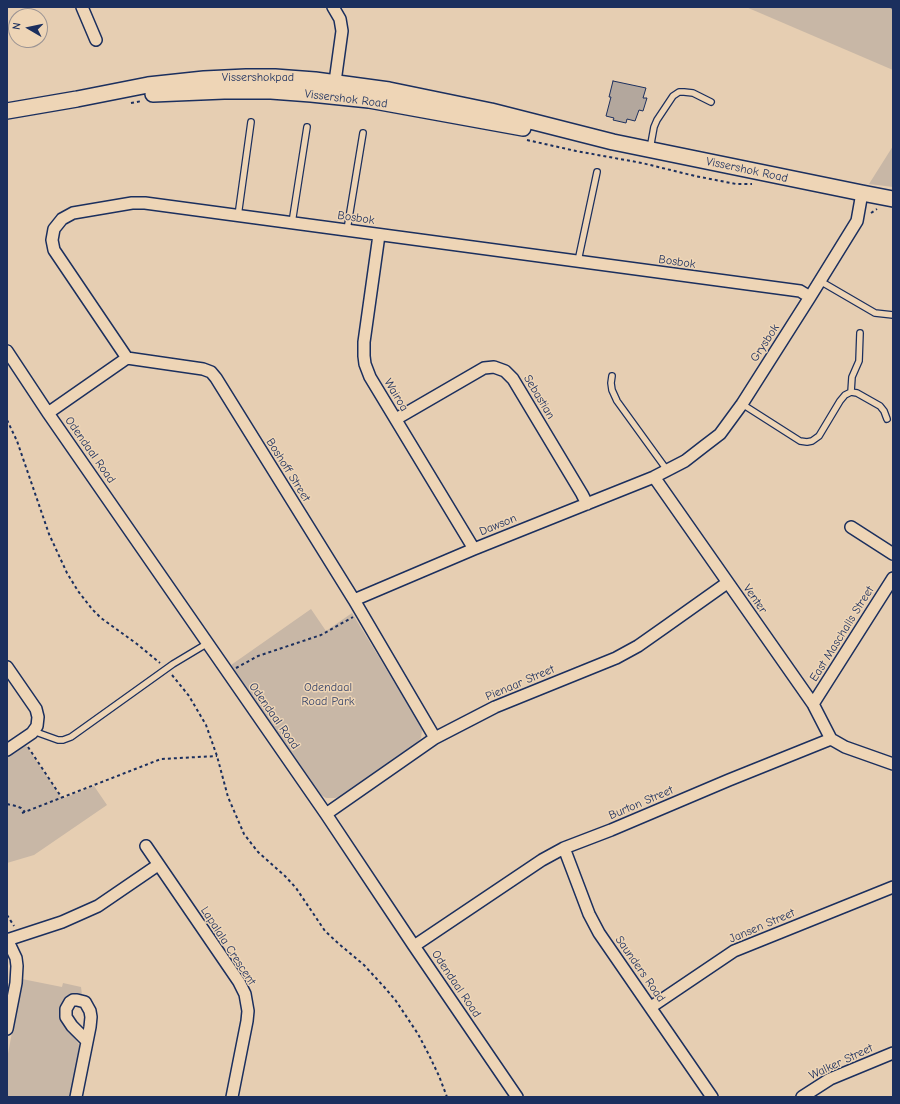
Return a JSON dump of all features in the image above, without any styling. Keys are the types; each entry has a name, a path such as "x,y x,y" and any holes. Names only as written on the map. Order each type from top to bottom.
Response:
{"main road":[{"name":"Vissershokpad","path":"7,111 148,85 204,79 275,77 315,80 334,89"},
{"name":"Vissershok Road","path":"334,89 389,90 491,111 650,150 862,193 889,196"}],"street":[{"path":"82,7 96,40"},
{"path":"333,7 340,20 342,31 334,89"},
{"name":"Grysbok","path":"654,477 685,461 720,434 742,404 857,221 862,193"},
{"name":"Bosbok","path":"127,358 54,250 52,240 54,229 62,219 73,213 137,203 800,291 810,297"},
{"name":"Wairoa","path":"379,235 364,342 365,364 370,377 474,549"},
{"name":"Odendaal Road","path":"7,352 326,814 517,1097"},
{"path":"48,413 127,358"},
{"name":"Boshoff Street","path":"127,358 203,369 211,372 216,378 354,600 435,738"},
{"name":"Sebastian","path":"396,420 484,368 494,367 505,371 513,379 587,504"},
{"name":"Dawson","path":"354,600 474,549 654,477"},
{"name":"Venter","path":"654,477 813,704 831,739"},
{"path":"851,527 893,554"},
{"name":"East Maschalls Street","path":"813,704 893,578"},
{"name":"Pienaar Street","path":"326,814 435,738 495,706 616,658 638,646 727,582"},
{"path":"7,667 36,709 38,721 33,731 7,750"},
{"path":"831,739 845,748 893,764"},
{"name":"Burton Street","path":"414,946 542,860 564,848 831,739"},
{"name":"Lapalala Crescent","path":"146,846 239,982 245,994 248,1011 247,1021 232,1097"},
{"name":"Saunders Road","path":"564,848 589,914 599,933 712,1097"},
{"path":"7,1029 16,983 17,966 16,958 7,940 62,922 98,906 158,865"},
{"name":"Jansen Street","path":"651,1007 734,951 893,887"},
{"path":"76,1097 87,1041"},
{"name":"Walker Street","path":"802,1097 834,1077 893,1053"}],"lane":[{"path":"650,150 654,127 673,96 679,92 688,92 711,102"},
{"path":"238,216 251,122"},
{"path":"292,223 307,126"},
{"path":"347,230 363,133"},
{"path":"578,262 597,172"},
{"path":"820,281 875,313 893,315"},
{"path":"851,392 852,377 859,361 860,333"},
{"path":"612,376 612,390 617,401 667,470"},
{"path":"742,404 800,441 807,442 812,441 819,436 840,401 845,395 851,392 880,406 887,419"},
{"path":"33,731 58,740 71,737 167,669 208,643"}],"path":[{"path":"129,103 143,101"},
{"path":"526,139 576,151 642,163 695,176 736,184 753,184"},
{"path":"7,420 17,441 49,534 67,573 78,591 101,618 137,644 167,669 186,692 198,711 212,741 223,782 233,809 244,834 251,845 296,888 319,923 331,938 364,965 386,989 418,1034 429,1055 447,1097"},
{"path":"228,672 258,656 321,635 361,613"},
{"path":"23,739 62,798"},
{"path":"7,804 21,808 24,813 161,759 217,756"}],"green space":[{"path":"746,7 893,7 893,70"},
{"path":"893,146 893,187 869,184"},
{"name":"Odendaal Road Park","path":"311,609 326,631 352,613 422,730 421,738 415,745 339,797 335,798 326,798 318,793 231,665"},
{"path":"25,744 62,799 94,786 107,805 34,855 7,863 7,757"},
{"path":"22,979 62,987 63,983 81,987 82,995 77,995 61,1017 80,1046 71,1097 7,1097 7,1059"}],"building":[{"path":"613,81 646,88 643,98 647,98 643,111 639,110 635,121 627,119 626,123 613,120 614,118 606,116"}]}
